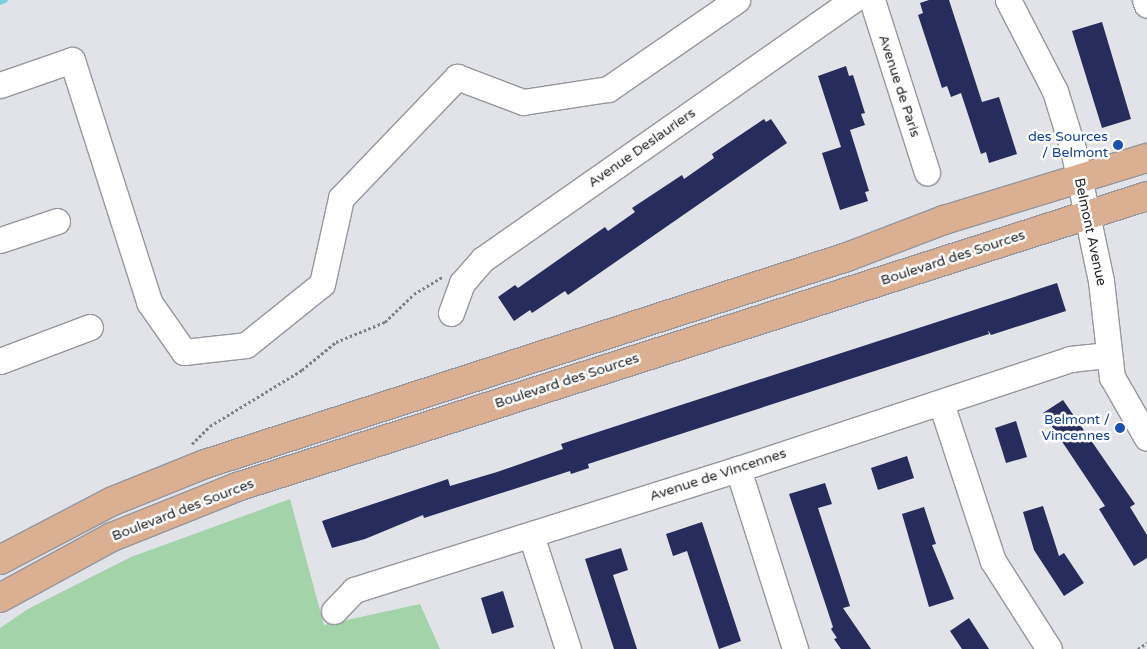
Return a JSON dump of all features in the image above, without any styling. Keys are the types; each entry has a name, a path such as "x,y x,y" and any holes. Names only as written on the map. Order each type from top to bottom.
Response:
{"main road":[{"path":"0,560 92,512 177,474 1147,158"},
{"name":"Boulevard des Sources","path":"0,598 112,537 223,492 1147,196"}],"street":[{"path":"0,85 72,60 149,302 184,352 246,345 322,284 341,198 457,77 523,102 608,89 737,0"},
{"name":"Avenue Deslauriers","path":"451,313 466,276 483,259 853,0"},
{"name":"Avenue de Paris","path":"872,0 927,172"},
{"name":"Belmont Avenue","path":"1008,0 1055,91 1078,179 1101,281 1109,355 1116,387 1147,438"},
{"path":"1145,0 1147,5"},
{"path":"0,240 58,221"},
{"path":"0,361 90,327"},
{"name":"Avenue de Vincennes","path":"334,611 354,590 738,469 1070,359 1109,355"},
{"path":"941,403 993,561 1049,649"},
{"path":"738,469 796,649"},
{"path":"532,535 568,649"}],"path":[{"path":"177,474 190,447 210,426 302,370 336,342 385,322 406,300 428,285 448,274 466,276"},
{"path":"1138,649 1147,643"}],"green space":[{"path":"290,499 324,625 420,604 440,649 0,649 0,628 28,609 131,557"}],"building":[{"path":"929,0 949,0 982,102 999,97 1017,154 989,163 986,152 981,154 961,93 951,97 947,86 942,88 918,15 923,13 920,3"},
{"path":"1102,22 1131,119 1102,128 1072,31"},
{"path":"846,66 849,76 853,75 865,113 861,114 865,125 850,130 869,191 865,192 868,201 840,210 822,153 841,147 818,76"},
{"path":"764,119 766,122 771,119 787,143 568,295 565,291 532,313 530,310 514,321 498,297 515,285 518,288 605,227 608,231 635,212 632,208 682,175 684,179 714,158 712,154"},
{"path":"1057,283 1066,311 991,335 988,330 989,334 588,464 589,468 571,474 570,471 424,518 423,515 365,539 332,548 322,521 448,479 450,486 497,472 563,449 561,444"},
{"path":"1063,400 1135,504 1130,507 1147,535 1147,558 1134,566 1099,509 1105,506 1043,413"},
{"path":"1016,421 1027,457 1006,463 995,428"},
{"path":"907,456 914,478 878,490 871,468"},
{"path":"825,483 832,504 818,508 850,606 843,608 871,649 841,649 834,639 837,638 831,629 833,627 789,494"},
{"path":"1043,506 1059,556 1064,553 1084,583 1064,596 1034,550 1023,512"},
{"path":"924,507 936,544 932,545 954,599 929,607 902,514"},
{"path":"702,522 741,641 719,649 687,551 673,556 666,534"},
{"path":"621,548 628,570 613,575 637,649 614,649 585,559"},
{"path":"503,591 514,627 492,634 481,598"},
{"path":"969,618 989,649 962,649 950,631"}],"waterway":[{"path":"0,2 5,0"}],"place":[{"name":"des Sources / Belmont","path":"1118,145"},
{"name":"Belmont / Vincennes","path":"1120,428"}]}
